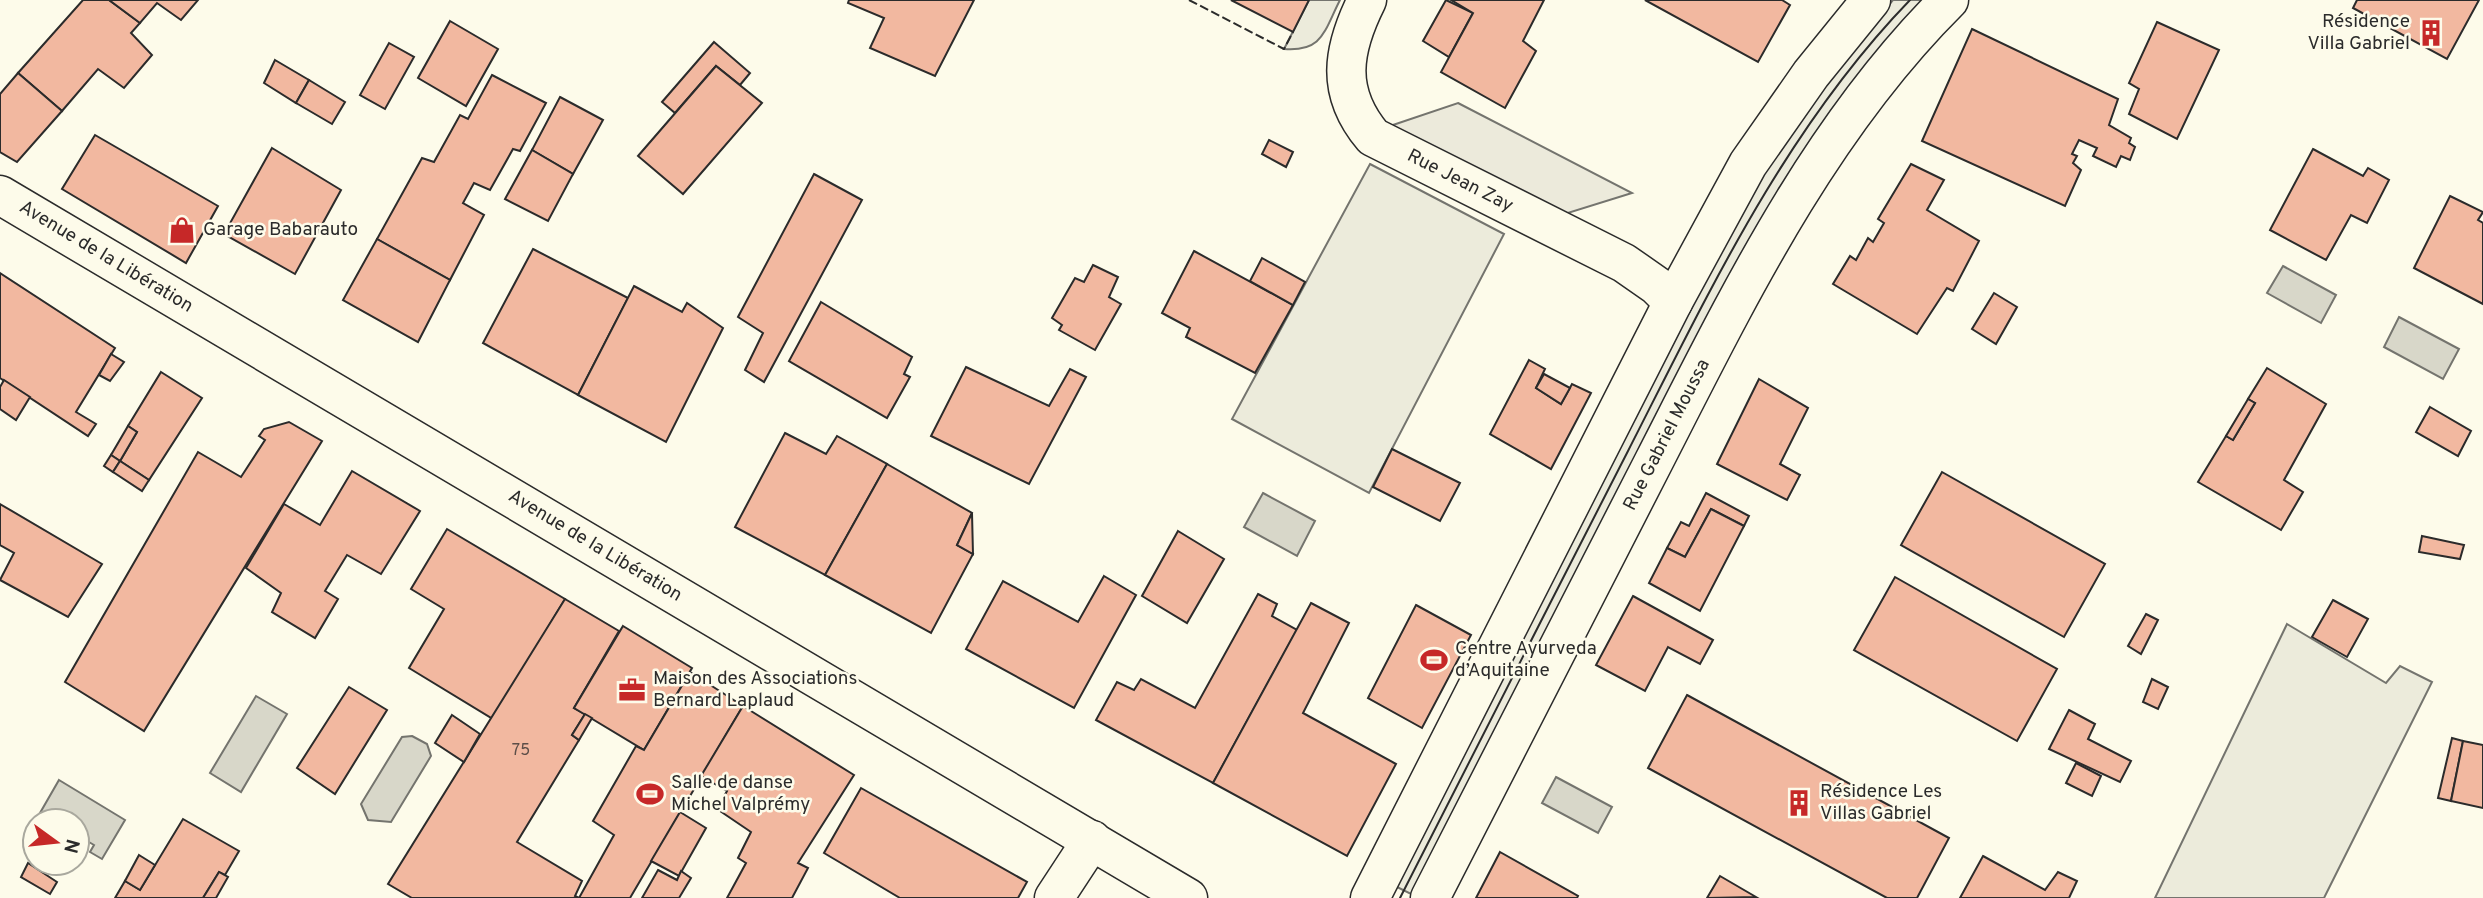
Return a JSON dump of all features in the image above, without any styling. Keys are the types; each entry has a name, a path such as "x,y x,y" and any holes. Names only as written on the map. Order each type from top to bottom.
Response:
{"street":[{"name":"Rue Jean Zay","path":"1367,0 1355,25 1345,59 1348,88 1359,120 1373,137 1624,263 1657,285 1673,302"},
{"path":"1370,898 1673,302 1748,164 1811,74 1871,0"},
{"name":"Rue Gabriel Moussa","path":"1430,898 1722,328 1798,193 1854,111 1904,47 1949,0"},
{"name":"Avenue de la Libération","path":"0,195 1188,898"},
{"path":"1054,898 1092,840"}],"shaded area":[{"path":"1309,0 1340,0 1326,30 1315,43 1297,49 1284,49"},
{"path":"1893,0 1924,0 1413,895 1393,885 1761,173 1820,86"},
{"path":"1458,103 1632,193 1555,217 1384,128"},
{"path":"1370,164 1504,234 1369,493 1232,419"},
{"path":"2283,266 2336,295 2321,323 2267,293"},
{"path":"2399,317 2459,349 2443,379 2384,347"},
{"path":"1263,493 1315,521 1297,556 1244,527"},
{"path":"2287,624 2386,683 2400,666 2432,682 2324,898 2155,898"},
{"path":"256,696 287,714 241,792 210,773"},
{"path":"412,736 427,744 431,756 391,822 368,820 361,804 402,737"},
{"path":"1556,777 1612,807 1598,833 1542,803"},
{"path":"59,780 125,820 102,859 91,853 94,845 91,843 91,807 43,807"}],"building":[{"path":"83,0 109,0 140,23 131,33 152,55 124,88 98,69 62,111 18,73"},
{"path":"109,0 198,0 181,20 157,3 140,23"},
{"path":"849,0 974,0 935,76 870,48 884,18 848,3"},
{"path":"1231,0 1309,0 1293,32"},
{"path":"1446,0 1473,13 1449,57 1423,41"},
{"path":"1451,0 1544,0 1523,41 1536,51 1505,108 1441,72 1473,13"},
{"path":"1645,0 1782,0 1790,5 1758,62"},
{"name":"Résidence Villa Gabriel","path":"2357,0 2479,0 2447,59 2353,8"},
{"path":"450,21 498,49 466,106 418,78"},
{"path":"2157,22 2219,50 2177,139 2129,114 2139,89 2129,83"},
{"path":"1972,29 2118,99 2109,125 2131,138 2129,143 2135,147 2130,160 2121,156 2116,167 2093,156 2097,148 2079,140 2072,154 2077,156 2073,163 2081,170 2065,206 1922,141"},
{"path":"714,42 750,73 740,85 716,66 675,113 662,102"},
{"path":"389,43 414,57 385,109 360,95"},
{"path":"275,60 309,80 296,103 264,83"},
{"path":"716,66 762,103 683,194 638,156"},
{"path":"18,73 62,111 17,162 0,152 0,94"},
{"path":"492,75 546,103 520,151 513,149 490,190 474,183 463,203 484,215 450,280 377,239 422,158 434,162 460,115 468,119"},
{"path":"309,80 345,102 332,124 296,103"},
{"path":"560,97 603,120 573,174 532,150"},
{"path":"95,135 218,206 186,263 62,189"},
{"path":"1269,140 1293,152 1286,167 1262,154"},
{"path":"272,148 341,190 295,274 224,234"},
{"path":"2313,149 2363,176 2368,168 2389,180 2367,223 2351,215 2326,260 2270,230"},
{"path":"532,150 573,174 548,221 505,199"},
{"path":"1911,164 1944,180 1927,210 1979,241 1953,291 1947,288 1917,334 1833,284 1850,256 1856,260 1868,238 1873,242 1884,223 1878,219"},
{"path":"814,174 862,200 764,382 745,370 763,333 738,317"},
{"path":"2450,196 2483,212 2478,220 2483,223 2483,304 2414,268"},
{"path":"377,239 450,280 418,342 343,300"},
{"path":"533,249 628,298 578,395 483,343"},
{"path":"1194,251 1293,305 1255,373 1186,337 1190,328 1162,313"},
{"path":"1262,258 1305,282 1293,305 1250,281"},
{"path":"1093,265 1118,277 1109,297 1121,304 1095,350 1059,330 1062,325 1052,318 1075,278 1084,282"},
{"path":"0,273 115,348 76,412 96,424 88,436 0,378"},
{"path":"634,286 682,312 687,303 723,328 666,442 578,395"},
{"path":"1994,293 2017,307 1996,344 1972,329"},
{"path":"821,302 912,357 904,374 910,377 887,418 789,361"},
{"path":"111,354 124,362 110,381 99,375"},
{"path":"1529,360 1545,369 1536,388 1561,404 1572,384 1591,393 1551,469 1490,434"},
{"path":"966,367 1049,406 1070,369 1086,377 1029,484 931,436"},
{"path":"2267,368 2326,404 2284,480 2303,492 2281,530 2198,482 2226,436 2233,440 2255,403 2248,399"},
{"path":"161,372 202,398 149,480 120,461 137,432 128,426"},
{"path":"1544,374 1570,388 1561,404 1536,388"},
{"path":"1759,379 1808,408 1780,464 1800,475 1787,500 1717,464"},
{"path":"4,380 30,397 16,420 0,409 0,387"},
{"path":"2248,399 2255,403 2233,440 2226,436"},
{"path":"2430,407 2471,431 2458,456 2416,432"},
{"path":"289,422 322,441 144,731 65,682 198,452 241,477 265,440 259,436 264,429"},
{"path":"128,426 137,432 120,461 111,455"},
{"path":"785,433 826,454 837,436 887,464 825,575 735,527"},
{"path":"1392,449 1460,483 1440,521 1373,487"},
{"path":"111,455 120,461 113,472 104,466"},
{"path":"120,461 149,480 142,491 113,472"},
{"path":"887,464 972,513 957,545 973,554 931,633 825,575"},
{"path":"352,471 420,511 381,574 347,555 325,591 338,599 315,638 272,612 281,593 246,568 284,504 320,525"},
{"path":"1942,472 2105,564 2064,637 1901,545"},
{"path":"1706,493 1749,516 1744,526 1711,509 1685,557 1667,548 1681,522 1689,526"},
{"path":"0,504 102,564 68,617 0,580 14,553 0,545"},
{"path":"1711,509 1744,526 1700,611 1649,583 1667,548 1685,557"},
{"path":"972,513 973,554 957,545"},
{"path":"447,529 565,599 493,719 409,668 444,609 411,589"},
{"path":"1178,531 1224,559 1187,623 1142,596"},
{"path":"2422,536 2464,545 2460,559 2419,552"},
{"path":"1104,576 1136,595 1074,708 966,649 1003,581 1078,622"},
{"path":"1895,577 2057,669 2017,741 1854,650"},
{"path":"1258,594 1277,604 1272,616 1297,630 1213,783 1096,720 1117,682 1134,690 1141,679 1195,708"},
{"path":"1633,596 1713,640 1700,664 1668,647 1645,691 1596,665"},
{"path":"565,599 619,631 574,708 585,714 572,735 579,740 517,842 582,881 575,896 579,898 412,898 388,884"},
{"path":"2333,600 2368,619 2347,657 2312,637"},
{"path":"1311,603 1349,623 1303,713 1396,764 1347,856 1213,783"},
{"path":"1416,605 1471,635 1422,728 1368,698"},
{"path":"2146,614 2158,620 2141,654 2128,646"},
{"name":"Maison des Associations Bernard Laplaud","path":"623,626 692,668 644,750 574,708"},
{"name":"Salle de danse Michel Valprémy","path":"690,672 743,706 630,898 579,898 614,835 593,821 636,746 644,750"},
{"path":"2152,679 2168,687 2158,709 2143,702"},
{"path":"349,687 387,710 335,794 297,768"},
{"name":"Résidence Les Villas Gabriel","path":"1687,695 1949,838 1917,898 1887,898 1648,768"},
{"path":"743,706 854,775 798,863 808,868 792,898 727,898 746,863 738,858 751,832 717,809 727,791 701,776"},
{"path":"2069,710 2095,724 2088,739 2131,761 2120,782 2049,749"},
{"path":"585,714 592,718 579,740 572,735"},
{"path":"452,715 480,734 464,762 435,743"},
{"path":"2452,738 2463,741 2451,801 2438,798"},
{"path":"2463,741 2483,745 2483,808 2451,801"},
{"path":"2076,763 2101,776 2092,796 2066,783"},
{"path":"861,788 1027,882 1018,898 900,898 824,853"},
{"path":"680,812 706,828 679,876 651,861"},
{"path":"183,819 239,851 225,875 219,872 203,898 115,898 125,881 140,890"},
{"path":"1500,852 1578,896 1577,898 1476,898"},
{"path":"139,855 155,865 140,890 125,881"},
{"path":"1983,856 2045,890 2058,872 2077,881 2069,898 1960,898"},
{"path":"658,870 677,880 681,871 691,878 679,898 642,898"},
{"path":"219,872 228,877 216,898 203,898"},
{"path":"1720,876 1756,897 1707,898"},
{"path":"21,877 49,877 57,882 50,894"}],"tram line":[{"path":"1400,898 1752,214 1825,103 1865,50 1910,0"}],"fence":[{"path":"1189,0 1284,49 1293,32"}],"place":[{"name":"Résidence Villa Gabriel","path":"2431,33"},
{"name":"Garage Babarauto","path":"182,230"},
{"name":"Centre Ayurveda d’Aquitaine","path":"1434,660"},
{"name":"Maison des Associations Bernard Laplaud","path":"632,690"},
{"name":"Salle de danse Michel Valprémy","path":"650,794"},
{"name":"Résidence Les Villas Gabriel","path":"1799,803"}]}
